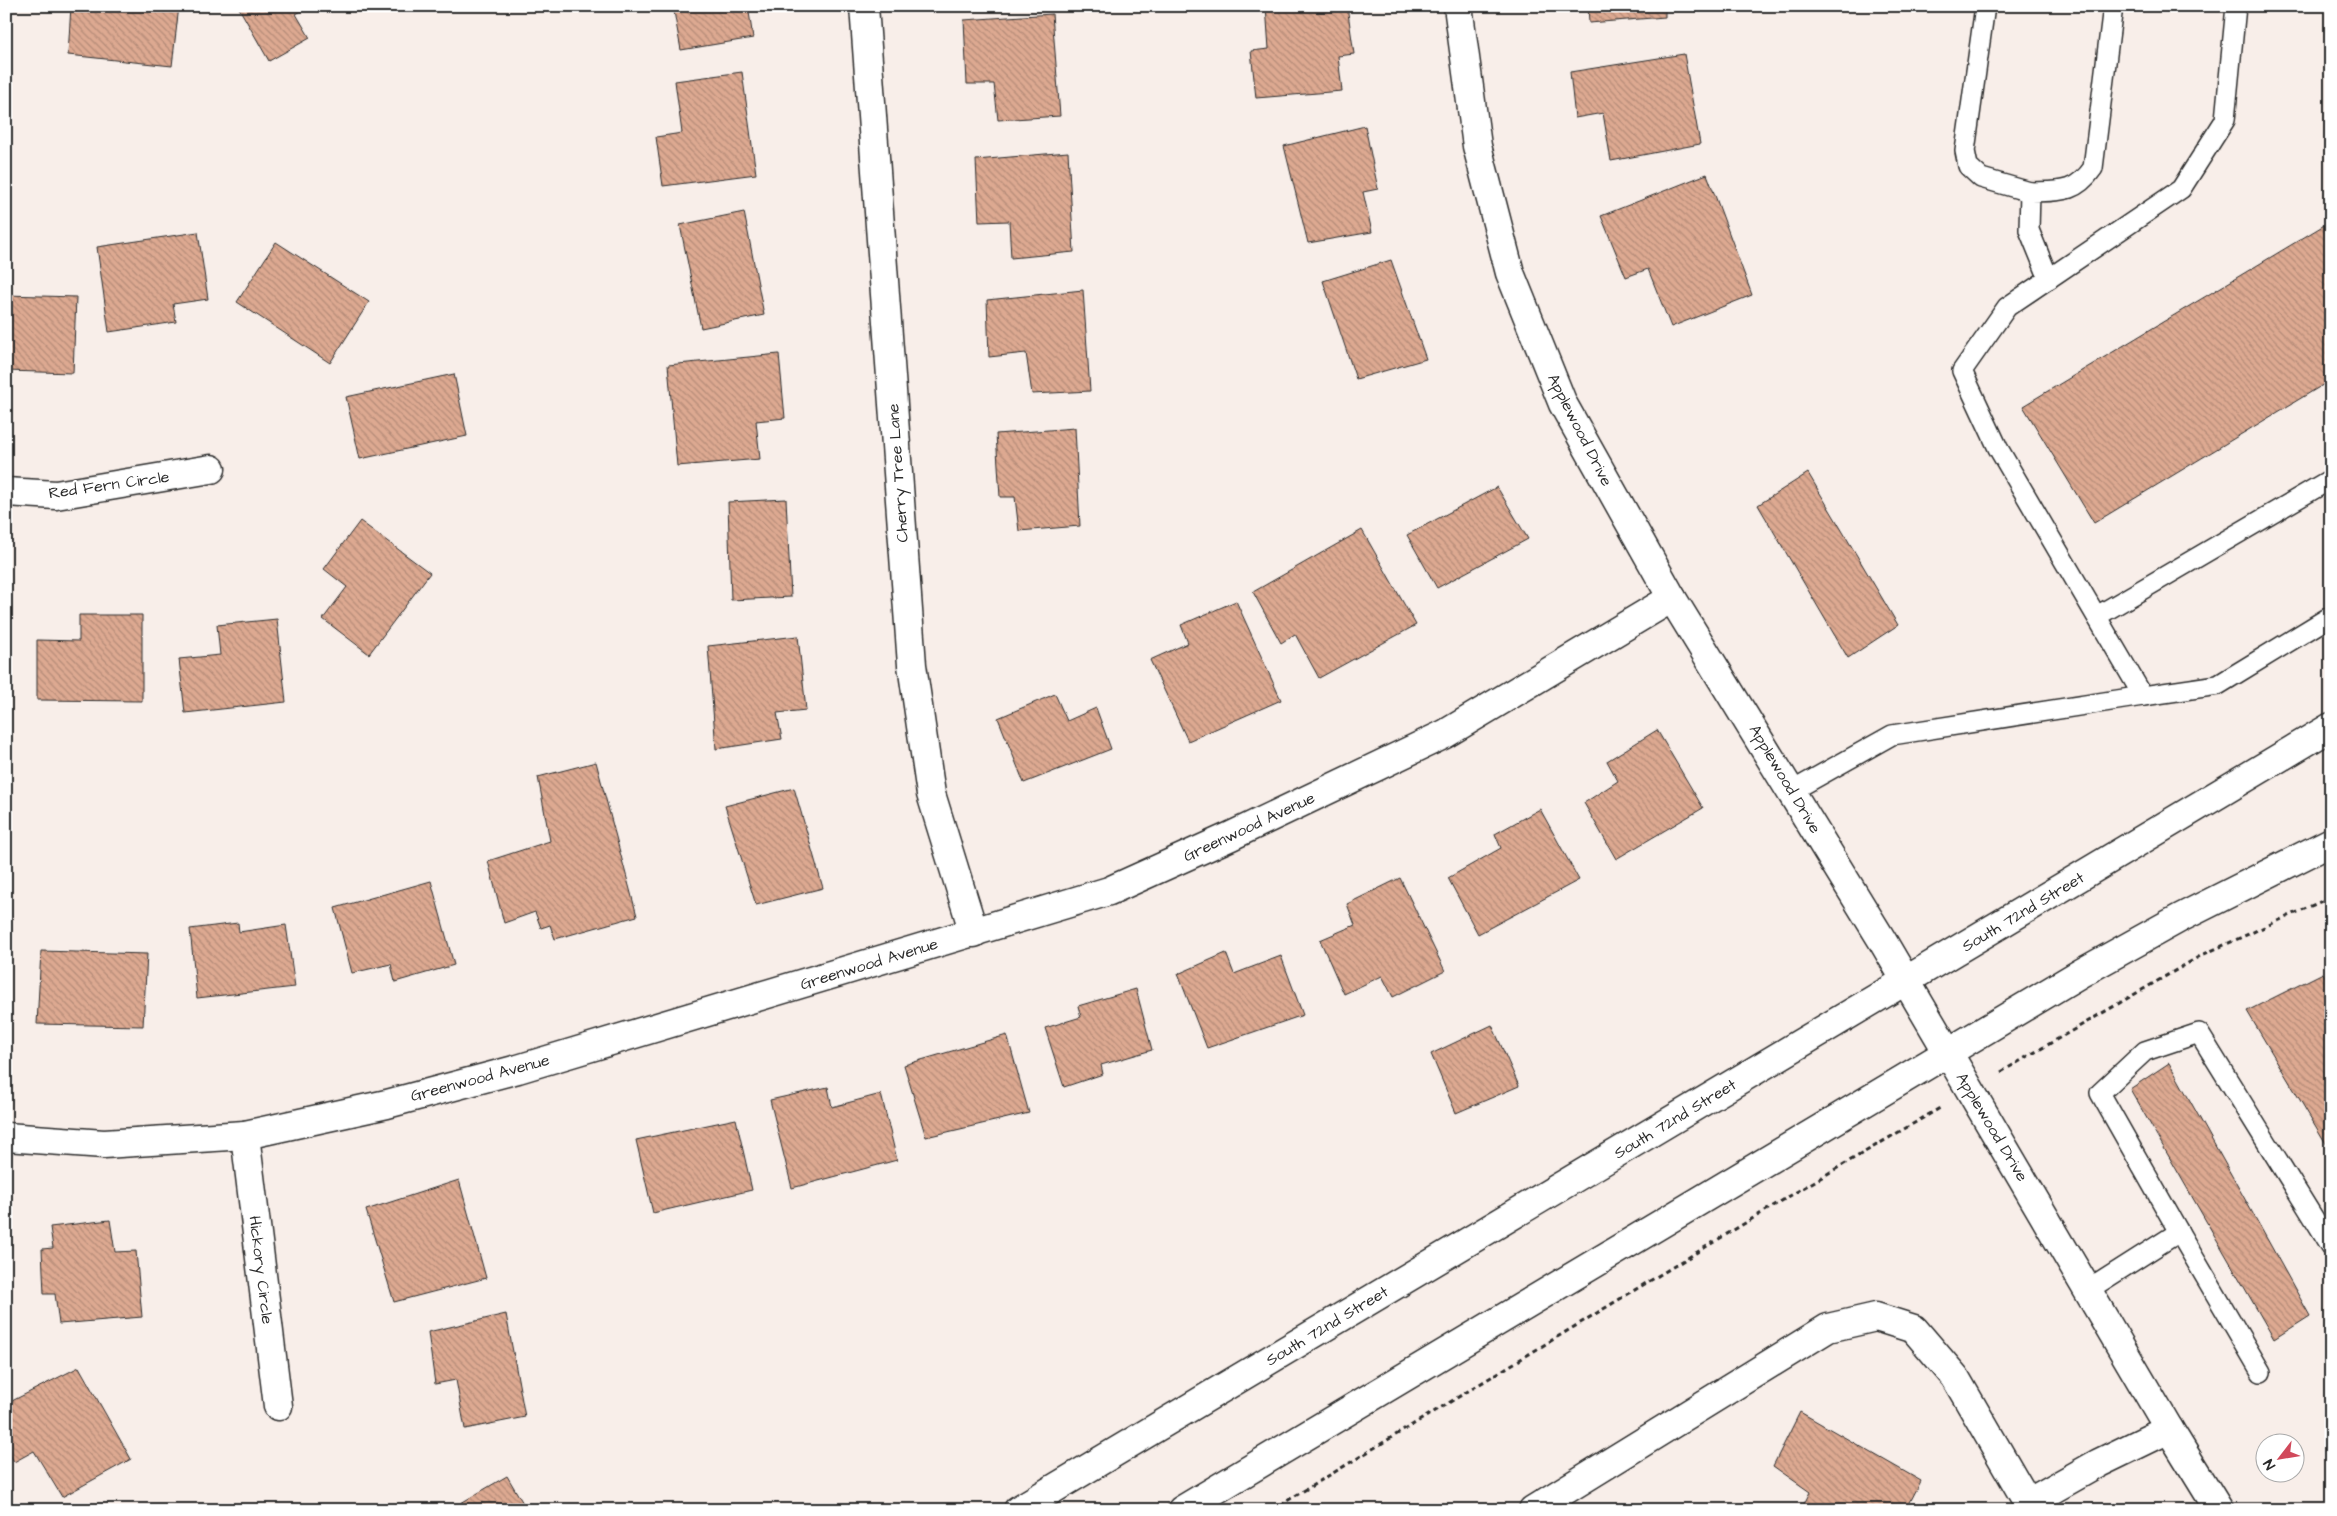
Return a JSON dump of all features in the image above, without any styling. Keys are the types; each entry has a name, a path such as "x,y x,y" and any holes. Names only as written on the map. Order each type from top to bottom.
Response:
{"street":[{"name":"Cherry Tree Lane","path":"864,6 912,664 931,794 974,933"},
{"name":"Applewood Drive","path":"1458,6 1477,146 1510,273 1563,404 1672,598 1792,791 2169,1429 2219,1510"},
{"name":"Red Fern Circle","path":"6,492 56,496 211,469"},
{"name":"Greenwood Avenue","path":"6,1137 104,1144 245,1135 388,1104 518,1069 1109,891 1231,836 1445,734 1672,598"},
{"name":"South 72nd Street","path":"1018,1510 2331,727"},
{"path":"1182,1510 2089,968 2180,918 2331,842"},
{"name":"Hickory Circle","path":"245,1135 278,1406"},
{"path":"1533,1510 1828,1328 1876,1317 1914,1329 1955,1377 2030,1506 2099,1463 2169,1429"}],"lane":[{"path":"1985,6 1965,151 1968,166 1980,178 2030,192 2068,190 2085,180 2093,168 2113,6"},
{"path":"2143,696 1998,448 1962,371 2007,307 2181,189 2225,120 2236,6"},
{"path":"2030,192 2029,230 2049,279"},
{"path":"2097,616 2331,479"},
{"path":"1792,791 1892,735 2218,685 2331,616"},
{"path":"2261,1372 2100,1093 2145,1051 2199,1033 2331,1246"},
{"path":"2088,1290 2179,1232"}],"path":[{"path":"1272,1510 1798,1191 2202,955 2331,897"}],"building":[{"path":"71,6 179,6 172,66 68,55"},
{"path":"241,6 310,6 296,14 310,38 269,61 239,8"},
{"path":"673,6 748,6 753,38 681,50"},
{"path":"1266,6 1347,6 1354,54 1338,56 1342,91 1256,98 1251,51 1269,49"},
{"path":"1588,6 1665,6 1665,17 1589,23"},
{"path":"1052,14 1060,116 998,120 994,84 967,84 964,20"},
{"path":"1684,54 1700,144 1611,161 1603,113 1575,118 1570,72"},
{"path":"742,72 756,174 663,186 656,137 682,133 675,81"},
{"path":"1365,126 1378,189 1363,192 1372,232 1308,243 1284,146"},
{"path":"1068,152 1074,252 1011,258 1009,221 979,222 976,160"},
{"path":"1707,174 1752,295 1671,327 1648,269 1626,277 1601,216"},
{"path":"744,212 764,315 701,328 680,225"},
{"path":"2331,221 2331,380 2094,523 2023,406"},
{"path":"198,232 208,299 173,304 176,322 109,332 97,247"},
{"path":"276,242 369,302 330,363 237,302"},
{"path":"1391,260 1426,359 1356,379 1323,281"},
{"path":"1083,290 1090,391 1032,394 1026,353 989,357 987,300"},
{"path":"6,295 76,297 73,373 6,371"},
{"path":"779,354 785,418 756,421 760,459 677,466 668,365"},
{"path":"454,374 467,436 360,459 346,397"},
{"path":"1075,428 1080,526 1019,531 1015,497 1000,497 996,434"},
{"path":"1808,473 1898,625 1848,658 1758,505"},
{"path":"1497,487 1528,539 1437,588 1407,535"},
{"path":"786,499 791,597 731,600 728,502"},
{"path":"360,521 430,573 369,654 323,619 347,587 324,569"},
{"path":"1362,530 1416,625 1319,678 1295,634 1281,643 1253,592"},
{"path":"1236,601 1281,700 1188,741 1150,660 1188,643 1181,625"},
{"path":"79,615 142,615 142,701 37,700 37,640 79,641"},
{"path":"277,619 286,702 185,713 179,659 220,655 217,625"},
{"path":"798,636 806,710 777,713 782,739 716,749 708,646"},
{"path":"1055,694 1067,721 1096,708 1111,749 1024,783 998,718"},
{"path":"1657,730 1703,808 1616,859 1584,803 1618,781 1607,761"},
{"path":"596,762 637,916 555,939 550,925 541,928 535,912 504,923 488,861 550,841 538,777"},
{"path":"794,788 823,888 756,905 725,806"},
{"path":"1540,809 1579,880 1478,934 1448,878 1501,848 1495,834"},
{"path":"1400,878 1445,971 1393,997 1382,976 1344,994 1320,940 1355,925 1347,904"},
{"path":"431,881 454,965 395,982 391,964 352,973 335,908"},
{"path":"238,923 239,932 286,925 295,987 197,998 190,929"},
{"path":"41,951 147,954 143,1026 37,1024"},
{"path":"1226,953 1234,974 1281,956 1303,1015 1207,1048 1178,974"},
{"path":"2323,973 2331,987 2331,1152 2247,1011"},
{"path":"1136,989 1152,1050 1101,1065 1103,1074 1064,1087 1045,1028 1081,1017 1078,1006"},
{"path":"1492,1025 1519,1086 1456,1113 1431,1054"},
{"path":"1007,1035 1029,1113 926,1137 904,1065"},
{"path":"2169,1063 2310,1316 2274,1339 2130,1089"},
{"path":"828,1087 832,1107 881,1094 897,1160 792,1188 770,1100"},
{"path":"736,1119 752,1190 653,1213 636,1140"},
{"path":"459,1180 486,1278 394,1302 366,1210"},
{"path":"110,1220 115,1252 136,1251 142,1317 59,1324 55,1294 44,1294 42,1249 53,1248 50,1227"},
{"path":"506,1314 525,1417 465,1429 456,1380 435,1384 428,1332"},
{"path":"79,1367 131,1459 62,1497 34,1451 14,1462 6,1447 6,1404"},
{"path":"1800,1412 1921,1481 1906,1510 1801,1510 1810,1492 1773,1466"},
{"path":"507,1476 527,1510 449,1510"}]}
